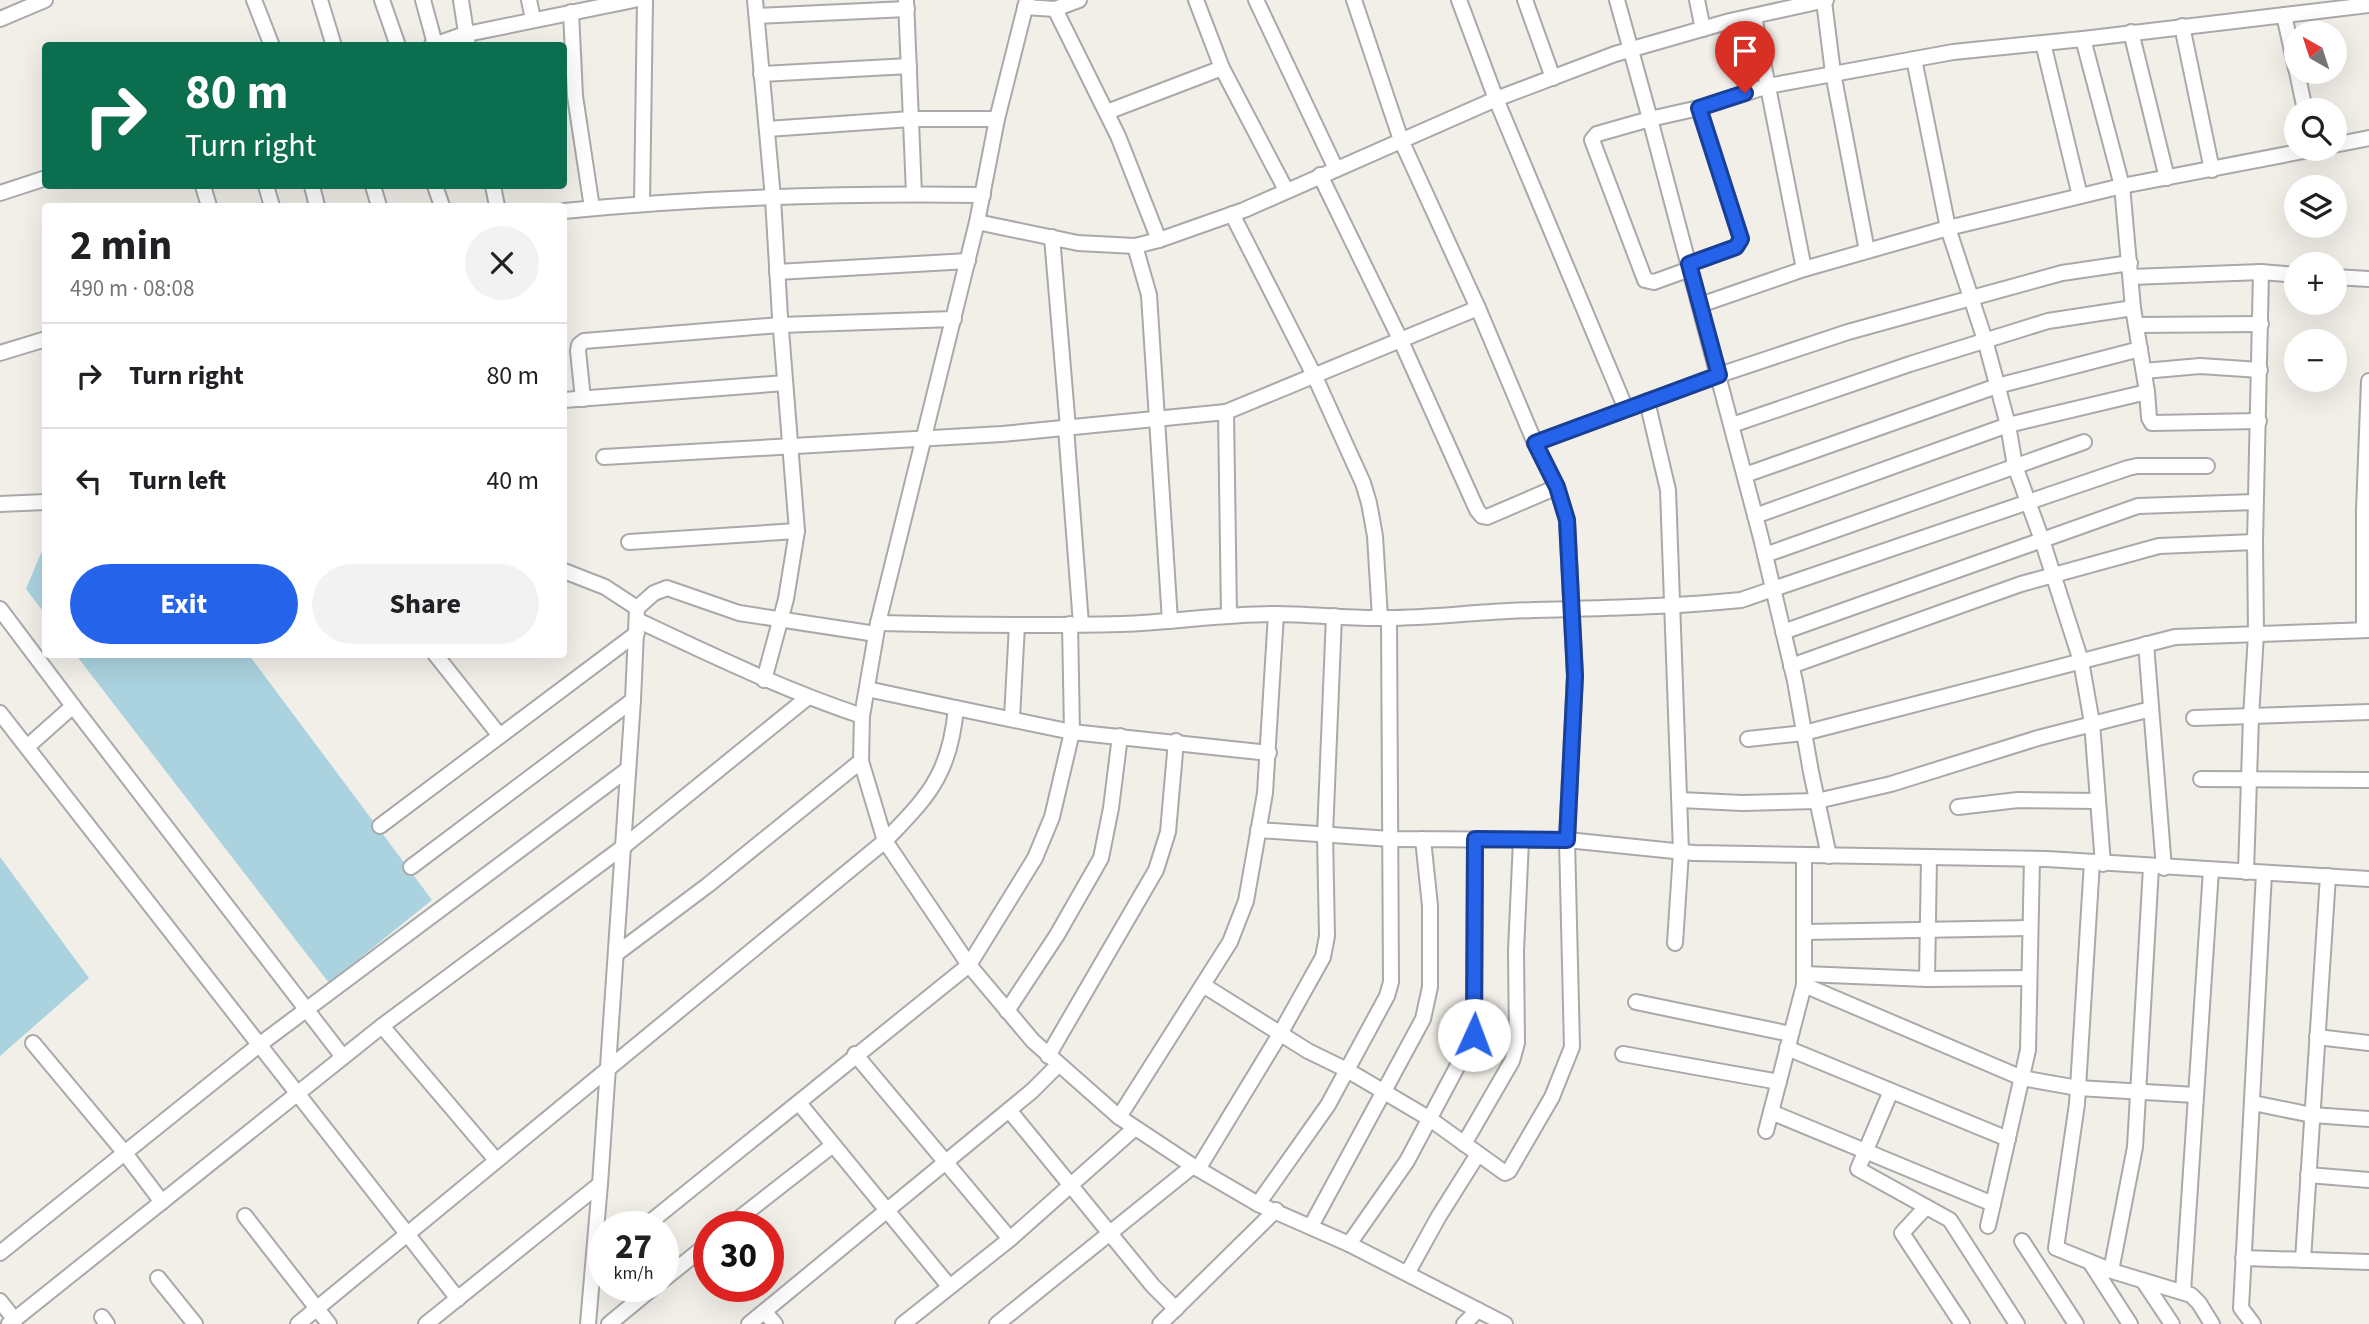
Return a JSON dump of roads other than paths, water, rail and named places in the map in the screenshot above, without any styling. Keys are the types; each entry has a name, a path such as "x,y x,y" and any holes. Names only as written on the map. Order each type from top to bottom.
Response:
{"street":[{"path":"0,19 45,0"},
{"path":"254,0 270,42"},
{"path":"320,0 333,42"},
{"path":"382,0 397,42"},
{"path":"423,0 432,42"},
{"path":"461,0 467,40 533,19 634,0"},
{"path":"529,0 533,19"},
{"path":"642,203 645,0"},
{"path":"755,0 774,198 780,326 797,531 780,619 764,680"},
{"path":"1079,0 1055,9 1026,3 997,119 968,261 877,628 862,716 861,761 885,842 969,965 1007,1011 1053,1060 1119,1116 1195,1168 1258,1204 1408,1272 1505,1324"},
{"path":"1196,0 1222,68 1286,190"},
{"path":"1256,0 1336,169"},
{"path":"1203,985 1308,1051 1347,1070 1430,1119 1502,1172 1508,1171 1552,1097 1571,1053 1572,981 1567,840 1575,676 1567,520 1557,487 1401,140 1354,0"},
{"path":"1459,0 1496,99 1626,409"},
{"path":"1525,0 1553,78"},
{"path":"1617,0 1765,555 1791,666 1829,856"},
{"path":"1697,0 1703,29"},
{"path":"977,222 1078,243 1135,246 1159,240 1232,214 1496,99 1553,78 1631,50 1703,29 1825,0 1833,74 1867,251"},
{"path":"757,16 906,4 914,194"},
{"path":"1699,108 1741,239 1736,247 1690,267 1654,282 1645,280 1592,140 1597,134 1699,108 1768,86 1953,52 2369,5"},
{"path":"1055,9 1107,112 1159,240"},
{"path":"571,12 575,96 592,208"},
{"path":"2284,15 2285,21"},
{"path":"1754,16 1804,269"},
{"path":"2182,26 2212,170"},
{"path":"2131,32 2167,178"},
{"path":"2083,39 2122,186 2133,308 2149,418 2152,423 2259,421"},
{"path":"2043,43 2080,196"},
{"path":"1914,59 1948,228 1985,340 2008,425 2015,466 2081,661 2092,723 2098,801 2098,863 2078,1088 2056,1246 2059,1250 2144,1282 2191,1295 2212,1324"},
{"path":"761,74 909,66"},
{"path":"1107,112 1222,68"},
{"path":"767,129 911,119 997,119"},
{"path":"2347,142 2369,138"},
{"path":"1700,305 1804,269 1948,228 2122,186 2284,155"},
{"path":"1320,175 1401,341 1477,510 1487,517 1557,487"},
{"path":"0,193 42,179"},
{"path":"567,211 642,203 774,198 983,195"},
{"path":"1232,214 1315,377 1355,463 1370,503 1384,618 1391,839 1391,982 1387,996 1328,1105 1258,1204"},
{"path":"664,1211 799,1103 855,1054 969,965 1035,858 1052,817 1072,732 1076,624 1067,428 1052,237"},
{"path":"1135,246 1149,295 1170,621"},
{"path":"777,272 968,261"},
{"path":"1535,443 1719,375 1848,332 2062,273 2130,270 2284,274"},
{"path":"2246,872 2250,717 2256,634 2255,502 2261,272"},
{"path":"2347,278 2369,279"},
{"path":"1732,425 1910,363 2048,321 2133,308"},
{"path":"604,457 1067,428 1226,412 1478,309"},
{"path":"583,399 578,351 579,345 584,341 780,326 954,319"},
{"path":"2136,325 2261,324"},
{"path":"0,353 42,340"},
{"path":"1745,475 1997,386 2140,349"},
{"path":"2144,371 2200,366 2260,370"},
{"path":"1748,739 1804,733 2175,637 2367,630 2364,510 2369,381"},
{"path":"567,400 785,383"},
{"path":"1755,516 2008,425 2147,392"},
{"path":"1647,401 1668,490 1681,852 1675,943"},
{"path":"1226,412 1229,615"},
{"path":"1765,555 2084,442"},
{"path":"380,826 500,736 637,620 654,593 667,588 739,613 877,628 1170,621 1276,614 1384,618 1673,606 1741,600 2137,466 2207,466"},
{"path":"0,504 42,502"},
{"path":"1783,632 2144,505 2255,502"},
{"path":"629,542 797,531"},
{"path":"1791,666 2021,584 2166,544 2255,542"},
{"path":"567,572 605,587 637,620 764,680 862,716"},
{"path":"0,609 343,1057"},
{"path":"1119,1116 1230,942 1245,901 1269,753 1276,614"},
{"path":"997,1324 1195,1168 1280,1034 1323,957 1327,936 1325,835 1334,616"},
{"path":"600,1211 637,620"},
{"path":"1012,718 1017,625"},
{"path":"2111,1270 2135,1147 2158,867 2146,645"},
{"path":"438,658 500,736"},
{"path":"867,690 1072,732 1269,753"},
{"path":"0,1301 12,1322 382,1026 623,847 807,698"},
{"path":"411,867 633,699"},
{"path":"27,747 73,706"},
{"path":"298,1324 885,842 937,778 945,758 956,708"},
{"path":"1679,800 1742,803 1817,801 1891,784 2092,723 2151,709"},
{"path":"2194,718 2369,712"},
{"path":"0,713 458,1299"},
{"path":"1007,1011 1057,935 1101,858 1111,808 1120,736"},
{"path":"749,1324 1009,1110 1053,1060 1156,870 1168,832 1175,741"},
{"path":"615,954 708,885 861,761"},
{"path":"0,1252 259,1045 628,769"},
{"path":"2201,779 2369,780"},
{"path":"1958,807 2018,800 2098,801"},
{"path":"1258,831 1391,839 1567,840 1681,852 2032,859 2369,879"},
{"path":"1311,1226 1423,1019 1430,987 1430,906 1423,839"},
{"path":"1349,1244 1407,1161 1472,1040 1475,839"},
{"path":"1464,1144 1512,1061 1517,1043 1516,951 1521,840"},
{"path":"1766,1131 1804,980 1804,855"},
{"path":"1927,979 1929,858"},
{"path":"1988,1226 2028,1050 2032,859"},
{"path":"2183,1292 2211,870"},
{"path":"2253,1324 2241,1308 2264,873"},
{"path":"2303,1260 2328,876"},
{"path":"1804,932 2030,928"},
{"path":"1804,980 2029,978"},
{"path":"1804,980 2022,1078 2078,1088 2195,1095"},
{"path":"1636,1002 1791,1034"},
{"path":"382,1026 496,1160"},
{"path":"2317,1037 2369,1043"},
{"path":"33,1043 162,1202"},
{"path":"1787,1048 2008,1139"},
{"path":"855,1054 1010,1239"},
{"path":"1623,1054 1779,1082"},
{"path":"1891,1091 1858,1169 1950,1220 2017,1324"},
{"path":"2253,1102 2312,1115 2369,1119"},
{"path":"799,1103 949,1286"},
{"path":"1009,1110 1153,1286 1177,1309"},
{"path":"1771,1112 1993,1204"},
{"path":"903,1324 1010,1239 1135,1128"},
{"path":"748,1211 833,1144"},
{"path":"1408,1272 1478,1154"},
{"path":"2308,1175 2369,1180"},
{"path":"426,1324 600,1184"},
{"path":"1926,1207 1902,1233 1962,1324"},
{"path":"1160,1324 1276,1210"},
{"path":"245,1216 329,1324"},
{"path":"2022,1241 2076,1324"},
{"path":"679,1267 693,1256"},
{"path":"2243,1258 2369,1262"},
{"path":"2090,1262 2130,1324"},
{"path":"158,1278 195,1324"},
{"path":"2144,1282 2172,1324"},
{"path":"588,1324 592,1302"},
{"path":"609,1324 636,1302"},
{"path":"1464,1324 1478,1310"},
{"path":"765,1312 775,1324"}],"water":[{"path":"42,552 42,610 26,589"},
{"path":"78,658 251,658 432,900 329,983"},
{"path":"0,857 89,978 0,1056"}]}
